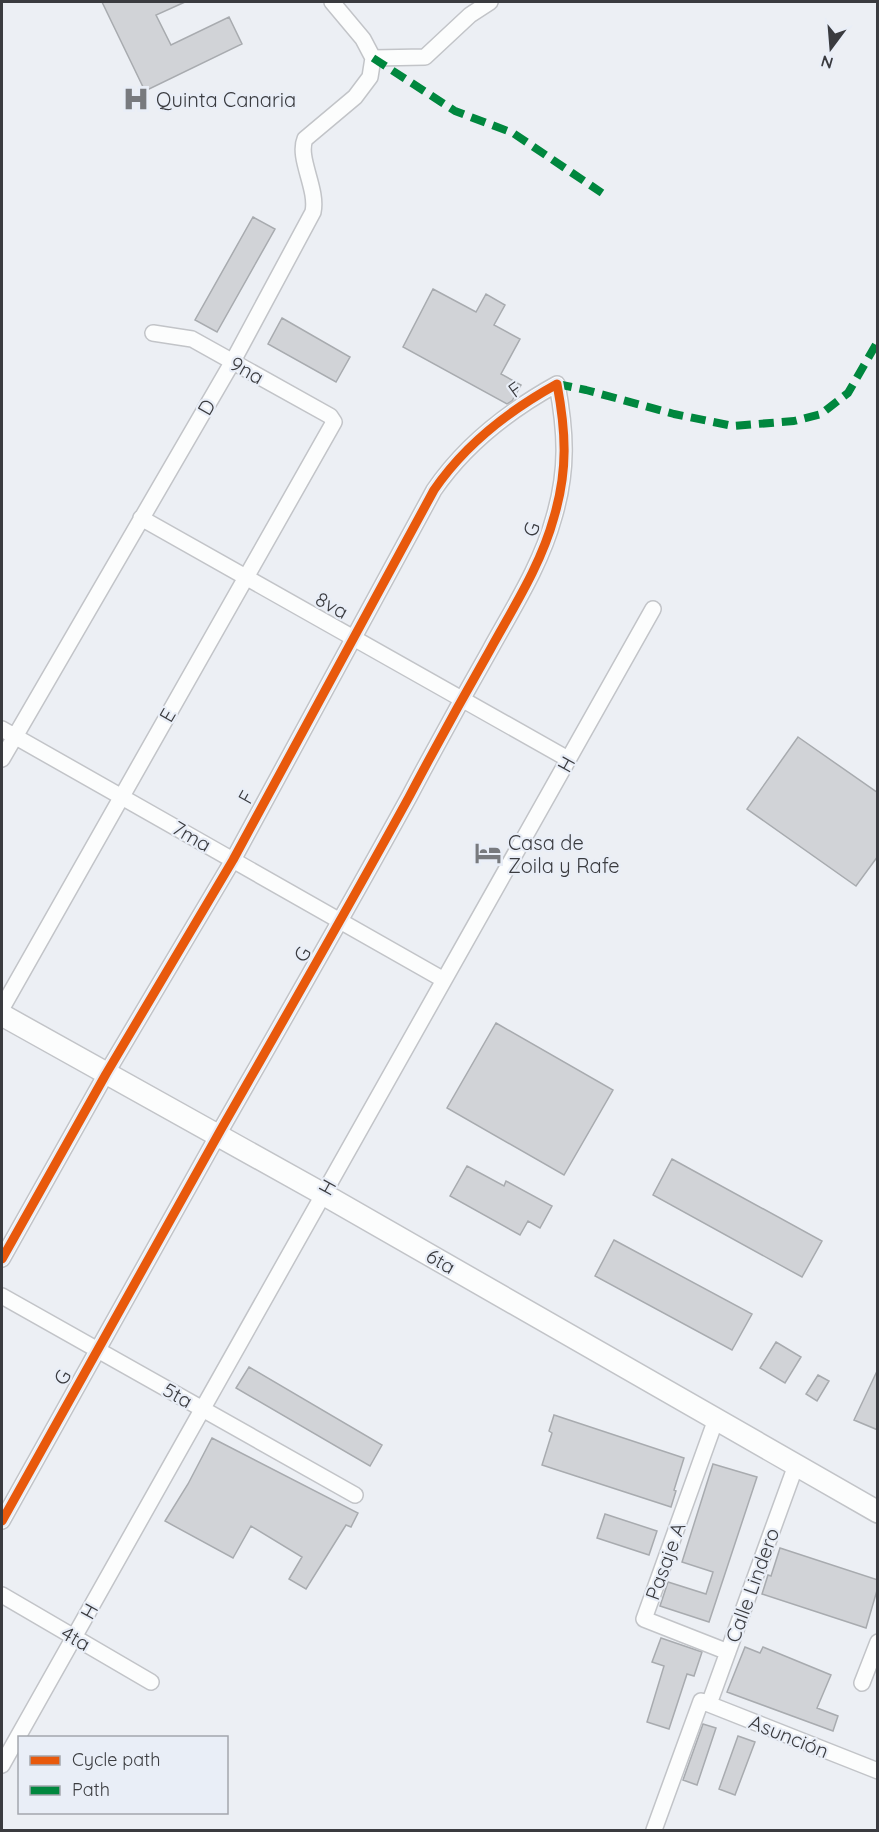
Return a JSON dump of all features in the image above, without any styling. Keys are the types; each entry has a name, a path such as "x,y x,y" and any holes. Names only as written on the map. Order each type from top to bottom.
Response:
{"main road":[{"name":"6ta","path":"2,1015 323,1194 878,1512"}],"street":[{"path":"332,2 363,39 373,58 425,57 470,15 490,2"},
{"name":"D","path":"2,759 8,732 141,518 233,362 313,212 315,204 307,172 303,144 305,139 355,98 370,77 373,58"},
{"name":"9na","path":"153,333 192,339 330,416 334,422"},
{"name":"F","path":"2,1259 106,1074 233,860 434,490 447,471 468,449 533,397 557,384"},
{"name":"G","path":"2,1521 218,1135 341,921 525,588 554,518 561,487 566,451 557,384"},
{"name":"E","path":"2,1008 334,422"},
{"name":"8va","path":"141,518 568,759"},
{"name":"H","path":"18,1736 653,609"},
{"name":"7ma","path":"8,732 444,980"},
{"name":"5ta","path":"2,1296 356,1495"},
{"name":"Pasaje A","path":"716,1419 644,1619 728,1652"},
{"name":"Calle Lindero","path":"654,1830 728,1652 796,1465"},
{"name":"4ta","path":"2,1595 151,1682"},
{"path":"862,1683 878,1642"},
{"name":"Asunción","path":"705,1703 878,1771"},
{"name":"H","path":"2,1765 18,1737"}],"building":[{"path":"102,2 185,2 156,15 171,45 229,17 242,44 145,91"},
{"path":"253,217 275,229 217,332 195,320"},
{"path":"433,289 476,312 486,294 505,305 494,325 520,339 501,374 521,385 512,401 507,404 403,347"},
{"path":"282,318 350,357 336,382 268,344"},
{"path":"798,737 878,793 878,856 856,886 747,809"},
{"path":"496,1023 613,1090 564,1175 447,1108"},
{"path":"672,1159 822,1241 802,1277 653,1195"},
{"path":"467,1166 504,1186 506,1181 552,1206 540,1228 528,1221 520,1235 450,1196"},
{"path":"614,1240 752,1314 732,1350 595,1276"},
{"path":"776,1342 801,1357 785,1383 760,1368"},
{"path":"249,1367 382,1445 370,1466 236,1388"},
{"path":"878,1369 878,1430 854,1420"},
{"path":"818,1375 829,1381 817,1401 806,1394"},
{"path":"554,1415 684,1458 671,1507 542,1465 552,1433 549,1431"},
{"path":"212,1438 358,1513 351,1527 346,1525 306,1589 289,1579 302,1557 251,1526 233,1558 165,1521"},
{"path":"713,1464 757,1477 709,1622 660,1606 668,1582 706,1594 713,1572 682,1562"},
{"path":"605,1514 657,1531 649,1555 597,1538"},
{"path":"780,1548 878,1580 866,1628 762,1594 768,1575 771,1576"},
{"path":"661,1638 702,1652 694,1676 687,1674 669,1729 647,1722 664,1666 652,1662"},
{"path":"745,1647 760,1653 763,1647 831,1675 817,1708 838,1716 833,1731 727,1692"},
{"path":"703,1724 716,1728 697,1785 683,1780"},
{"path":"738,1736 755,1742 735,1795 719,1789"}],"marked path":[{"path":"373,58 455,111 513,133 602,193"},
{"path":"557,384 674,414 733,426 794,421 821,414 848,393 878,341"}],"cycle path":[{"path":"2,1259 106,1074 233,860 434,490 459,459 489,430 522,405 557,384 564,435 562,483 548,535 534,569 362,881 2,1521"}],"place":[{"name":"Quinta Canaria","path":"136,99"},
{"name":"Casa de Zoila y Rafe","path":"488,853"}]}
